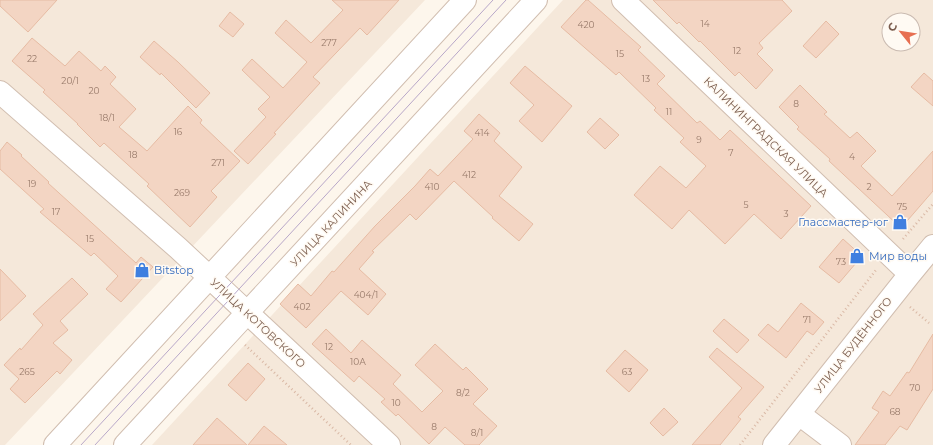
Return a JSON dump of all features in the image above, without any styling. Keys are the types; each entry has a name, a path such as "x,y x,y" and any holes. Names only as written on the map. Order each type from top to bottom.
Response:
{"street":[{"path":"55,445 208,277 465,0"},
{"name":"УЛИЦА КАЛИНИНА","path":"125,445 536,0"},
{"name":"КАЛИНИНГРАДСКАЯ УЛИЦА","path":"623,0 910,274"},
{"name":"УЛИЦА КОТОВСКОГО","path":"0,92 178,248 389,445"},
{"name":"УЛИЦА БУДЁННОГО","path":"774,445 933,246"},
{"path":"799,414 840,445"}],"path":[{"path":"740,445 889,254 933,204"},
{"path":"241,341 351,445"}],"shaded area":[{"path":"0,0 425,0 5,445 0,445"},
{"path":"563,0 933,0 933,445 152,445"}],"building":[{"path":"0,0 57,0 28,32 0,6"},
{"path":"332,0 399,0 367,35 360,28 313,77 320,83 248,164 234,151 266,117 258,109 270,97 242,70 252,59 283,88 307,62 275,33 286,20 311,43 343,10"},
{"path":"586,0 588,0 641,47 638,50 665,76 657,84 697,123 700,121 720,140 730,130 811,206 781,239 754,214 725,244 689,210 672,229 634,195 660,166 686,188 706,166 680,142 684,138 654,110 656,108 619,72 616,75 561,27"},
{"path":"653,0 782,0 792,11 759,43 763,48 757,54 773,70 756,89 739,72 735,76 700,41 699,42 679,22 677,24"},
{"path":"230,12 244,24 233,37 219,26"},
{"path":"826,21 839,34 816,58 803,46"},
{"path":"32,38 65,66 79,51 101,71 105,66 116,77 110,84 136,109 119,127 147,151 188,106 202,120 200,123 240,161 211,191 217,197 190,227 147,186 149,184 104,143 100,147 78,124 43,92 45,90 12,61"},
{"path":"154,41 210,93 196,108 161,73 160,75 140,57"},
{"path":"525,66 572,106 542,142 519,121 534,105 510,83"},
{"path":"924,73 933,81 933,106 911,87"},
{"path":"800,85 827,112 824,114 850,138 857,132 876,151 861,166 892,196 933,151 933,191 901,228 829,161 830,159 797,129 799,127 779,107"},
{"path":"479,114 500,133 494,141 522,167 499,196 533,224 519,241 492,218 493,217 454,181 416,220 410,214 372,251 374,252 359,269 386,294 368,315 341,291 306,328 280,304 298,284 311,296 332,271 334,272 375,226 430,169 438,176 473,139 464,131"},
{"path":"600,118 619,135 605,149 587,132"},
{"path":"7,142 49,182 48,183 136,263 141,257 153,267 121,302 106,289 118,276 94,253 91,256 40,212 44,209 0,169 0,151"},
{"path":"843,239 862,256 839,283 819,267"},
{"path":"0,269 26,296 0,321"},
{"path":"72,278 88,294 60,321 68,330 53,343 72,360 60,374 57,371 25,403 10,389 19,379 4,365 20,348 21,350 43,325 33,314"},
{"path":"801,303 824,322 813,335 807,331 786,358 758,335 768,324 778,332"},
{"path":"724,319 749,340 737,353 713,331"},
{"path":"326,329 351,353 362,340 401,375 393,384 422,412 443,391 415,365 435,344 463,370 466,367 488,389 473,404 497,426 479,445 465,445 445,427 429,444 398,414 396,416 381,402 385,399 359,376 354,382 312,344"},
{"path":"933,334 933,389 907,430 900,426 885,445 855,445 879,412 872,408 883,391 890,396 907,372 909,373"},
{"path":"717,348 764,387 738,417 741,419 720,445 692,445 742,388 709,357"},
{"path":"625,350 648,370 629,392 606,371"},
{"path":"248,363 265,379 246,401 228,385"},
{"path":"664,408 678,422 663,436 650,423"},
{"path":"217,418 247,445 193,445"},
{"path":"264,426 287,445 248,445"}],"tram line":[{"path":"81,445 493,0"},
{"path":"95,445 506,0"}],"place":[{"name":"Глассмастер-юг","path":"900,222"},
{"name":"Мир воды","path":"857,256"},
{"name":"Bitstop","path":"142,270"}]}
